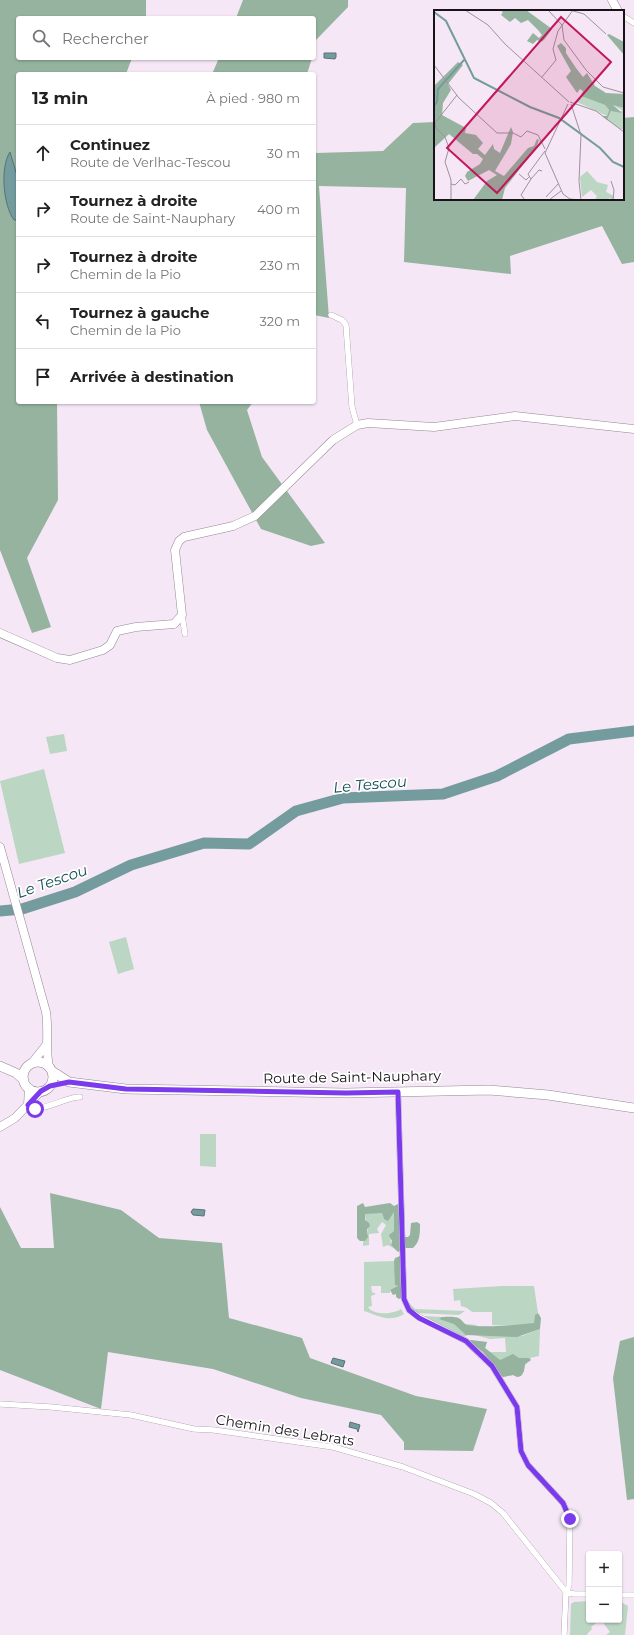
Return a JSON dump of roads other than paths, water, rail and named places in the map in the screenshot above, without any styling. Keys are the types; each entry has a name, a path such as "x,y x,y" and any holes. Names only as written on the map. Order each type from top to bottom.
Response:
{"main road":[{"path":"42,1062 51,1069 53,1078 50,1086 41,1091 29,1088 24,1080 16,1073 2,1067 16,1068 42,1062"},
{"path":"24,1080 24,1071 31,1064"},
{"name":"Route de Saint-Nauphary","path":"51,1069 69,1082"},
{"name":"Route de Saint-Nauphary","path":"50,1086 69,1082 126,1089 346,1093 489,1090 540,1094 634,1108"}],"street":[{"path":"612,0 617,10"},
{"path":"624,17 634,23"},
{"path":"331,315 342,320 346,325 352,407 357,425"},
{"path":"185,634 175,550 179,541 184,537 233,526 255,516 333,440 357,425 368,423 434,427 515,416 634,429"},
{"path":"0,633 67,660 104,650 110,645 117,632 122,630 136,627 174,624 182,615"},
{"path":"0,847 46,1012 49,1030 47,1043 51,1069"},
{"path":"31,1064 47,1043"},
{"path":"28,1105 29,1088"},
{"path":"0,1127 15,1118 41,1091"},
{"path":"398,1092 404,1299 409,1310 419,1318 466,1341 492,1366 517,1407 521,1451 528,1465 563,1503 570,1519 569,1586 566,1592 564,1635"},
{"path":"28,1105 40,1109 73,1097 80,1097"},
{"name":"Chemin des Lebrats","path":"0,1404 51,1407 131,1415 194,1428 333,1447 403,1467 474,1494 491,1503 503,1514 566,1592"},
{"path":"566,1592 586,1594"},
{"path":"622,1595 634,1595"}],"waterway":[{"name":"Le Tescou","path":"0,911 22,909 75,892 131,865 204,843 249,844 296,811 343,798 443,794 497,776 569,739 634,731"}]}
